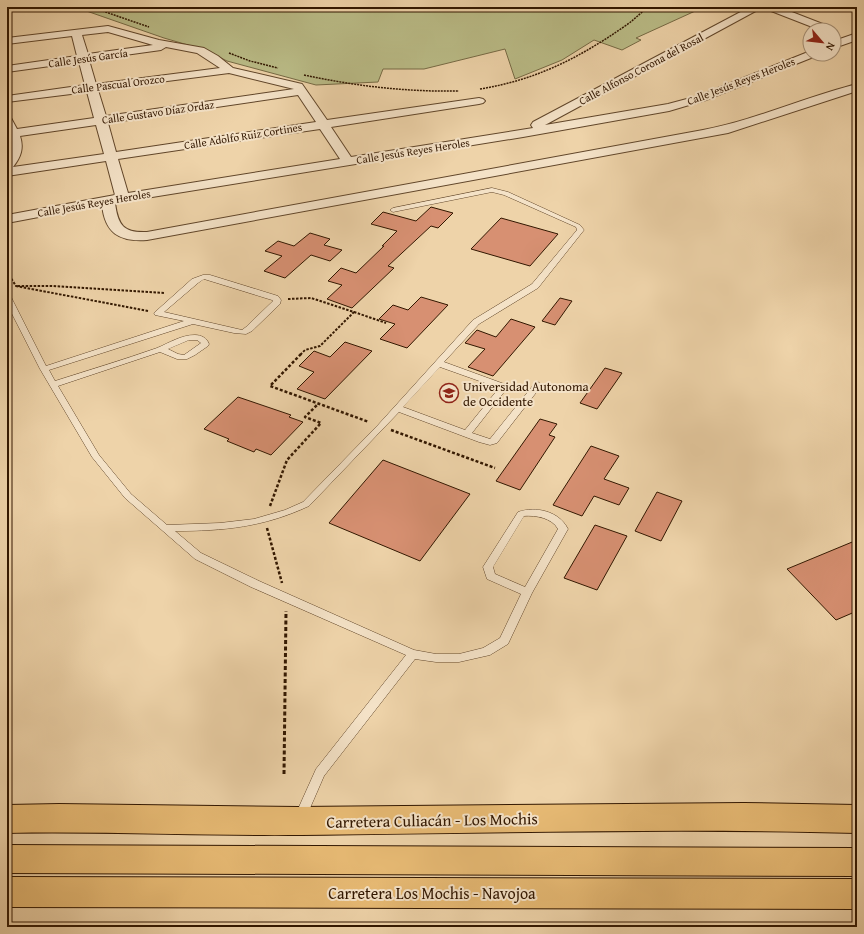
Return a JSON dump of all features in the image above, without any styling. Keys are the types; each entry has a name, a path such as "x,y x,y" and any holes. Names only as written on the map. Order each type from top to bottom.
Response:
{"main road":[{"name":"Carretera Culiacán - Los Mochis","path":"7,819 59,818 298,821 744,816 857,819"},
{"path":"7,859 857,862"},
{"name":"Carretera Los Mochis - Navojoa","path":"7,892 857,894"}],"street":[{"name":"Calle Alfonso Corona del Rosal","path":"523,133 758,7"},
{"path":"770,7 808,22"},
{"path":"7,41 108,29 168,45 194,49 206,53 229,70 296,85 302,91 348,162"},
{"path":"76,32 123,198"},
{"path":"842,34 854,37"},
{"path":"842,42 854,37"},
{"name":"Calle Jesús García","path":"7,69 168,45"},
{"name":"Calle Jesús Reyes Heroles","path":"7,219 108,200 523,133 688,103 802,58"},
{"name":"Calle Pascual Orozco","path":"7,99 229,70"},
{"path":"108,200 114,226 120,231 130,235 147,236 728,129 791,107 857,87"},
{"name":"Calle Gustavo Díaz Ordaz","path":"14,133 302,91"},
{"name":"Calle Adolfo Ruiz Cortines","path":"7,172 111,158 322,124 477,96"},
{"path":"7,121 14,133 17,149 15,156 7,167"}],"lane":[{"path":"165,528 232,527 265,520 290,512 306,504 381,427 476,322 484,315 526,292 539,282 581,230 578,226 506,193 492,190 393,210"},
{"path":"203,277 277,300 277,302 254,324 243,332 158,312 203,277"},
{"path":"7,297 44,369 96,457 128,496 198,556 255,584 413,654 436,658 459,658 486,652 504,641 527,592 563,529 562,526 555,520 531,511 522,514 488,567 491,576 527,592"},
{"path":"44,369 194,320"},
{"path":"53,385 161,349 192,337 202,339 205,344 188,357 178,358 161,349"},
{"path":"438,363 504,387 467,434"},
{"path":"397,408 486,441 494,440 538,385"},
{"path":"298,821 320,773 413,654"}],"path":[{"path":"91,7 152,28"},
{"path":"477,96 495,88 524,81 576,58 631,22 649,7"},
{"path":"224,52 284,70"},
{"path":"298,74 349,85 386,90 434,92 461,91"},
{"path":"7,272 16,286 158,312"},
{"path":"16,286 52,286 180,294"},
{"path":"277,300 312,298 386,323"},
{"path":"354,312 320,346 305,350 270,386 495,468"},
{"path":"284,774 286,598 265,520 287,460 321,423 305,417 318,404"}],"green space":[{"path":"75,7 704,7 636,38 641,40 622,50 594,40 562,60 515,79 505,49 424,69 383,69 378,82 316,85 227,61 205,50 164,38"}],"building":[{"path":"431,207 453,213 438,228 431,226 388,266 394,268 352,308 327,299 342,285 328,281 341,268 356,273 397,231 371,224 383,212 416,221"},
{"path":"501,218 558,234 530,266 471,249"},
{"path":"310,233 330,239 324,245 342,250 330,261 311,255 285,278 264,271 282,256 265,251 278,241 294,246"},
{"path":"421,297 448,305 407,348 380,339 395,324 379,319 393,305 408,310"},
{"path":"560,298 572,301 555,325 542,321"},
{"path":"511,319 535,327 493,376 468,367 485,349 465,343 477,330 496,337"},
{"path":"345,342 372,351 325,399 297,389 314,372 299,366 314,351 330,357"},
{"path":"605,368 622,373 597,409 580,403"},
{"path":"238,397 291,415 289,417 303,422 271,455 256,449 254,452 227,441 229,439 204,429"},
{"path":"540,419 557,424 549,435 555,437 520,490 496,481"},
{"path":"591,446 619,456 604,479 629,488 619,505 594,496 582,516 553,505"},
{"path":"383,460 470,494 420,561 329,523"},
{"path":"657,492 682,501 661,541 635,531"},
{"path":"595,525 627,536 597,590 564,578"},
{"path":"857,540 857,611 836,620 787,569"}],"place":[{"name":"Universidad Autonoma de Occidente","path":"449,393"}]}
